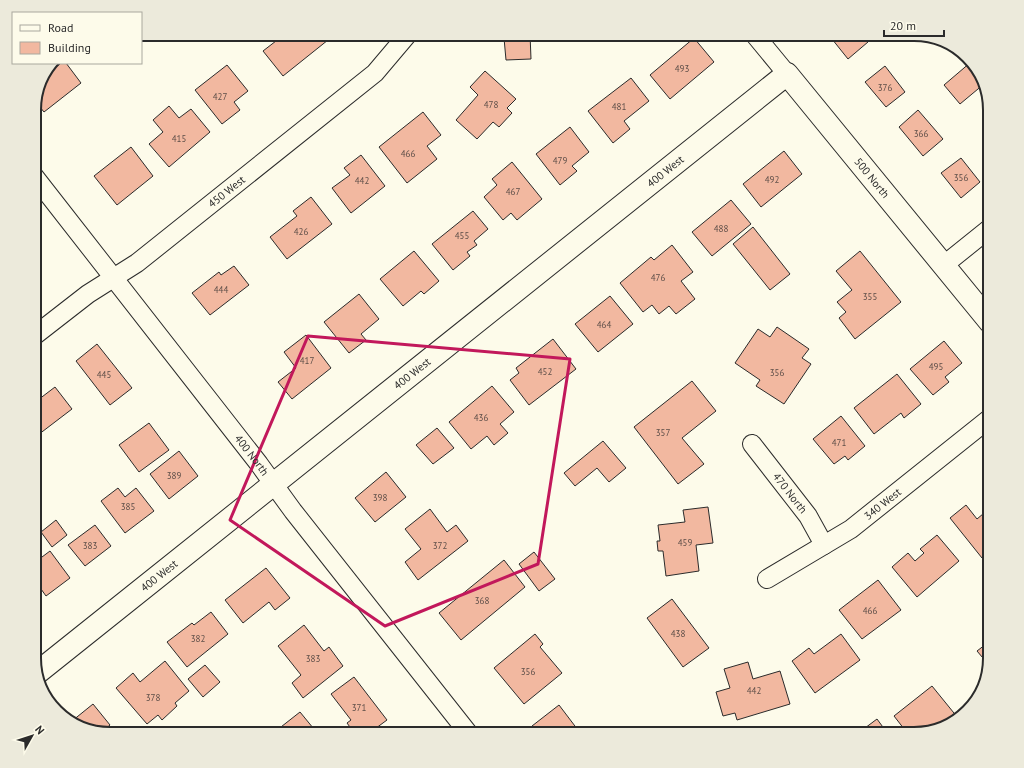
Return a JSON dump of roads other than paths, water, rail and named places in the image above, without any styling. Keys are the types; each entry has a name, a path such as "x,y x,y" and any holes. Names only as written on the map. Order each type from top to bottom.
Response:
{"street":[{"name":"450 West","path":"41,331 88,294 137,263 375,72 402,41"},
{"name":"500 North","path":"760,41 983,313"},
{"name":"400 West","path":"42,669 787,74"},
{"name":"400 North","path":"41,185 464,727"},
{"path":"944,265 983,234"},
{"name":"340 West","path":"767,579 851,529 983,424"},
{"name":"470 North","path":"752,444 808,516 824,545"}]}
